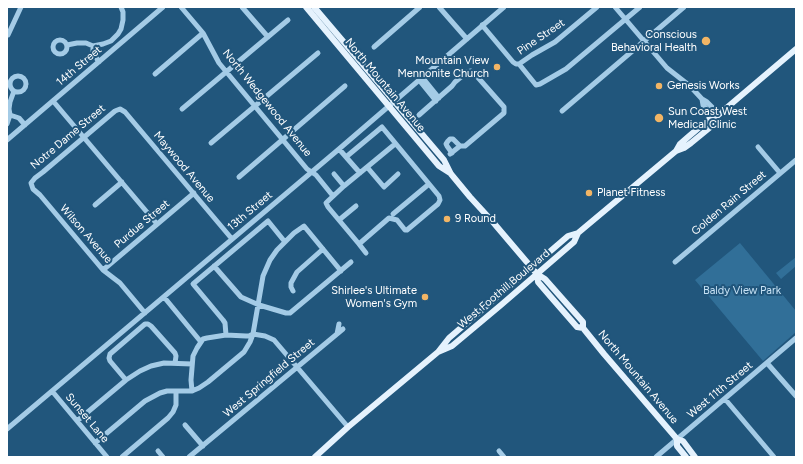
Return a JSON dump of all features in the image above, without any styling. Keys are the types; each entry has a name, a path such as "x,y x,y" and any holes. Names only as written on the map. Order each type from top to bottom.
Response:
{"main road":[{"name":"North Mountain Avenue","path":"306,7 444,160 451,174 537,274 545,279 583,322 583,328 677,439 683,442 695,457"},
{"name":"North Mountain Avenue","path":"314,7 392,104"},
{"name":"West Foothill Boulevard","path":"314,457 438,352 449,338 531,267 568,236 578,233 676,151 680,144 708,120 717,116 796,49"},
{"name":"West Foothill Boulevard","path":"438,352 452,346 537,274 574,242 578,233"},
{"name":"North Mountain Avenue","path":"677,439 677,446 686,457"}],"street":[{"path":"8,35 21,7"},
{"path":"67,45 86,43 93,46 103,44 110,40 118,34 121,29 123,12 121,7"},
{"name":"14th Street","path":"7,140 163,7"},
{"name":"North Wedgewood Avenue","path":"181,7 203,34 219,63 226,72 307,169 316,175 333,196"},
{"path":"242,7 268,37"},
{"path":"374,47 420,7"},
{"path":"439,7 466,39"},
{"name":"13th Street","path":"7,429 312,172 504,7"},
{"name":"Pine Street","path":"482,25 513,62 519,64 555,42 597,7"},
{"path":"615,7 667,68 690,86 702,99 703,105 709,112 717,116"},
{"path":"519,64 536,85 540,84 566,69 640,7"},
{"path":"562,110 684,7"},
{"path":"182,109 288,20"},
{"path":"155,74 203,34"},
{"path":"93,46 93,53 99,62"},
{"path":"211,144 318,53"},
{"path":"419,116 467,72 471,71 474,73 504,107 504,113 465,146 460,146 451,154 446,144 450,139 453,139 460,146"},
{"path":"420,78 438,99"},
{"path":"239,177 345,86"},
{"path":"7,124 10,115 10,102 14,91"},
{"path":"53,101 157,224"},
{"name":"Notre Dame Street","path":"31,183 35,178 120,108"},
{"name":"Maywood Avenue","path":"120,108 126,112 232,239"},
{"path":"10,115 19,118 25,125"},
{"path":"346,157 382,127 439,196 440,200 438,204 407,230 405,230 397,220 391,216"},
{"path":"366,253 326,203 344,186 395,144"},
{"path":"758,147 780,173"},
{"path":"339,149 360,173"},
{"name":"Golden Rain Street","path":"675,262 796,160"},
{"path":"367,167 384,187 398,174"},
{"path":"334,174 344,186"},
{"path":"95,205 122,182"},
{"name":"Wilson Avenue","path":"31,183 34,189 103,270 120,283 145,312"},
{"path":"359,244 429,184"},
{"name":"Purdue Street","path":"103,270 194,193"},
{"path":"339,220 356,206"},
{"path":"226,335 225,323 193,284 268,222 285,242"},
{"path":"95,443 145,401 167,391 192,391 208,382 244,352 253,334 266,268 277,250 304,226 341,271"},
{"path":"293,291 291,283 296,272 323,249"},
{"path":"214,266 241,297 286,314 290,313 351,262"},
{"path":"165,296 202,340"},
{"path":"126,380 108,358 110,354 145,324 152,326 175,353 175,363"},
{"name":"West Springfield Street","path":"191,457 336,335 341,326"},
{"path":"192,391 192,364 194,356 202,340 226,335 249,336 253,334 265,336 274,340 348,427"},
{"name":"West 11th Street","path":"656,457 796,338"},
{"path":"77,421 126,380 140,371 151,366 164,363 192,364"},
{"path":"767,363 796,396"},
{"name":"Sunset Lane","path":"52,391 107,457"},
{"path":"122,457 173,412 176,405 176,391"},
{"path":"725,399 774,457"},
{"path":"186,425 203,446"},
{"path":"158,451 163,457"},
{"path":"499,451 504,457"}],"green space":[{"name":"Baldy View Park","path":"740,243 796,311 796,332 763,361 695,280"},
{"path":"796,257 796,266 781,279 776,273"}],"place":[{"name":"Conscious Behavioral Health","path":"706,41"},
{"name":"Mountain View Mennonite Church","path":"497,67"},
{"name":"Genesis Works","path":"659,86"},
{"name":"Sun Coast West Medical Clinic","path":"659,118"},
{"name":"Planet Fitness","path":"589,193"},
{"name":"9 Round","path":"447,219"},
{"name":"Shirlee's Ultimate Women's Gym","path":"425,297"}]}
